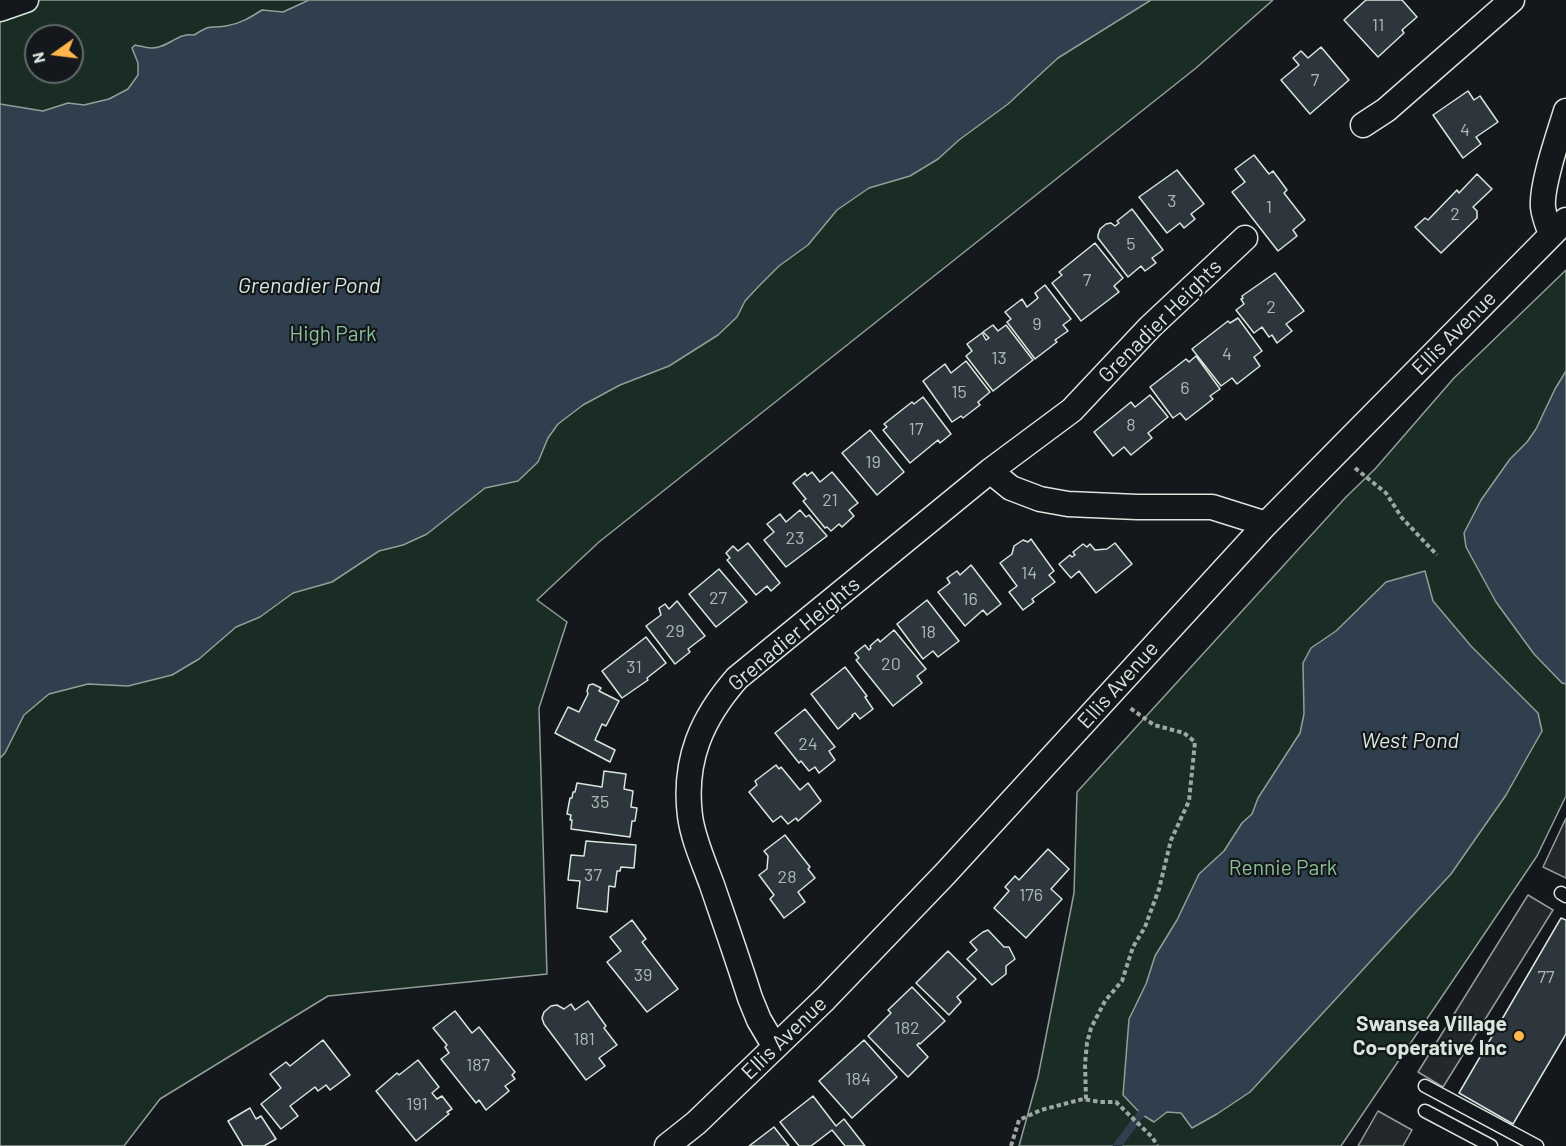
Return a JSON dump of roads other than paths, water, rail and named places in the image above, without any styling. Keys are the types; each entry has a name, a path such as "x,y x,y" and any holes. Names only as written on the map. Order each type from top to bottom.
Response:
{"street":[{"path":"0,9 26,0"},
{"path":"1363,125 1386,110 1512,0"},
{"path":"1559,227 1544,216 1542,199 1566,111"},
{"name":"Ellis Avenue","path":"667,1146 696,1123 833,990 945,874 1266,524 1559,227"},
{"name":"Grenadier Heights","path":"775,1047 759,1020 750,998 690,817 689,780 697,740 720,698 737,678 990,471 1072,410 1150,327 1245,238"},
{"path":"990,471 1011,488 1040,499 1068,504 1212,507 1266,524"}],"lane":[{"path":"1425,1086 1537,1146"},
{"path":"1425,1111 1491,1146"}],"water":[{"name":"Grenadier Pond","path":"309,0 1151,0 1058,58 1008,104 959,140 938,159 910,176 869,188 837,210 808,245 779,266 758,287 745,301 737,317 718,335 669,366 620,385 583,405 558,424 548,438 538,462 518,481 485,488 427,534 403,545 379,551 332,582 293,593 260,617 236,627 199,659 172,675 128,686 88,684 49,694 24,715 5,753 0,758 0,104 43,111 68,103 84,105 109,99 128,89 138,75 138,63 132,48 135,45 157,48 208,28 236,24 262,10 283,12"},
{"path":"1566,371 1566,684 1562,683 1534,654 1496,602 1466,547 1464,533 1481,500 1510,459 1536,429"},
{"name":"West Pond","path":"1425,571 1433,601 1471,646 1538,713 1542,731 1506,795 1451,874 1250,1092 1192,1128 1181,1113 1167,1112 1154,1122 1141,1114 1123,1095 1129,1019 1146,984 1155,956 1177,920 1199,874 1224,851 1242,823 1252,814 1258,798 1300,733 1304,714 1303,663 1311,648 1336,631 1386,582"}],"waterway":[{"path":"1117,1146 1141,1114"}],"place":[{"name":"Swansea Village Co-operative Inc","path":"1519,1036"}],"park label":[{"name":"High Park","path":"333,334"},
{"name":"Rennie Park","path":"1283,868"}]}
